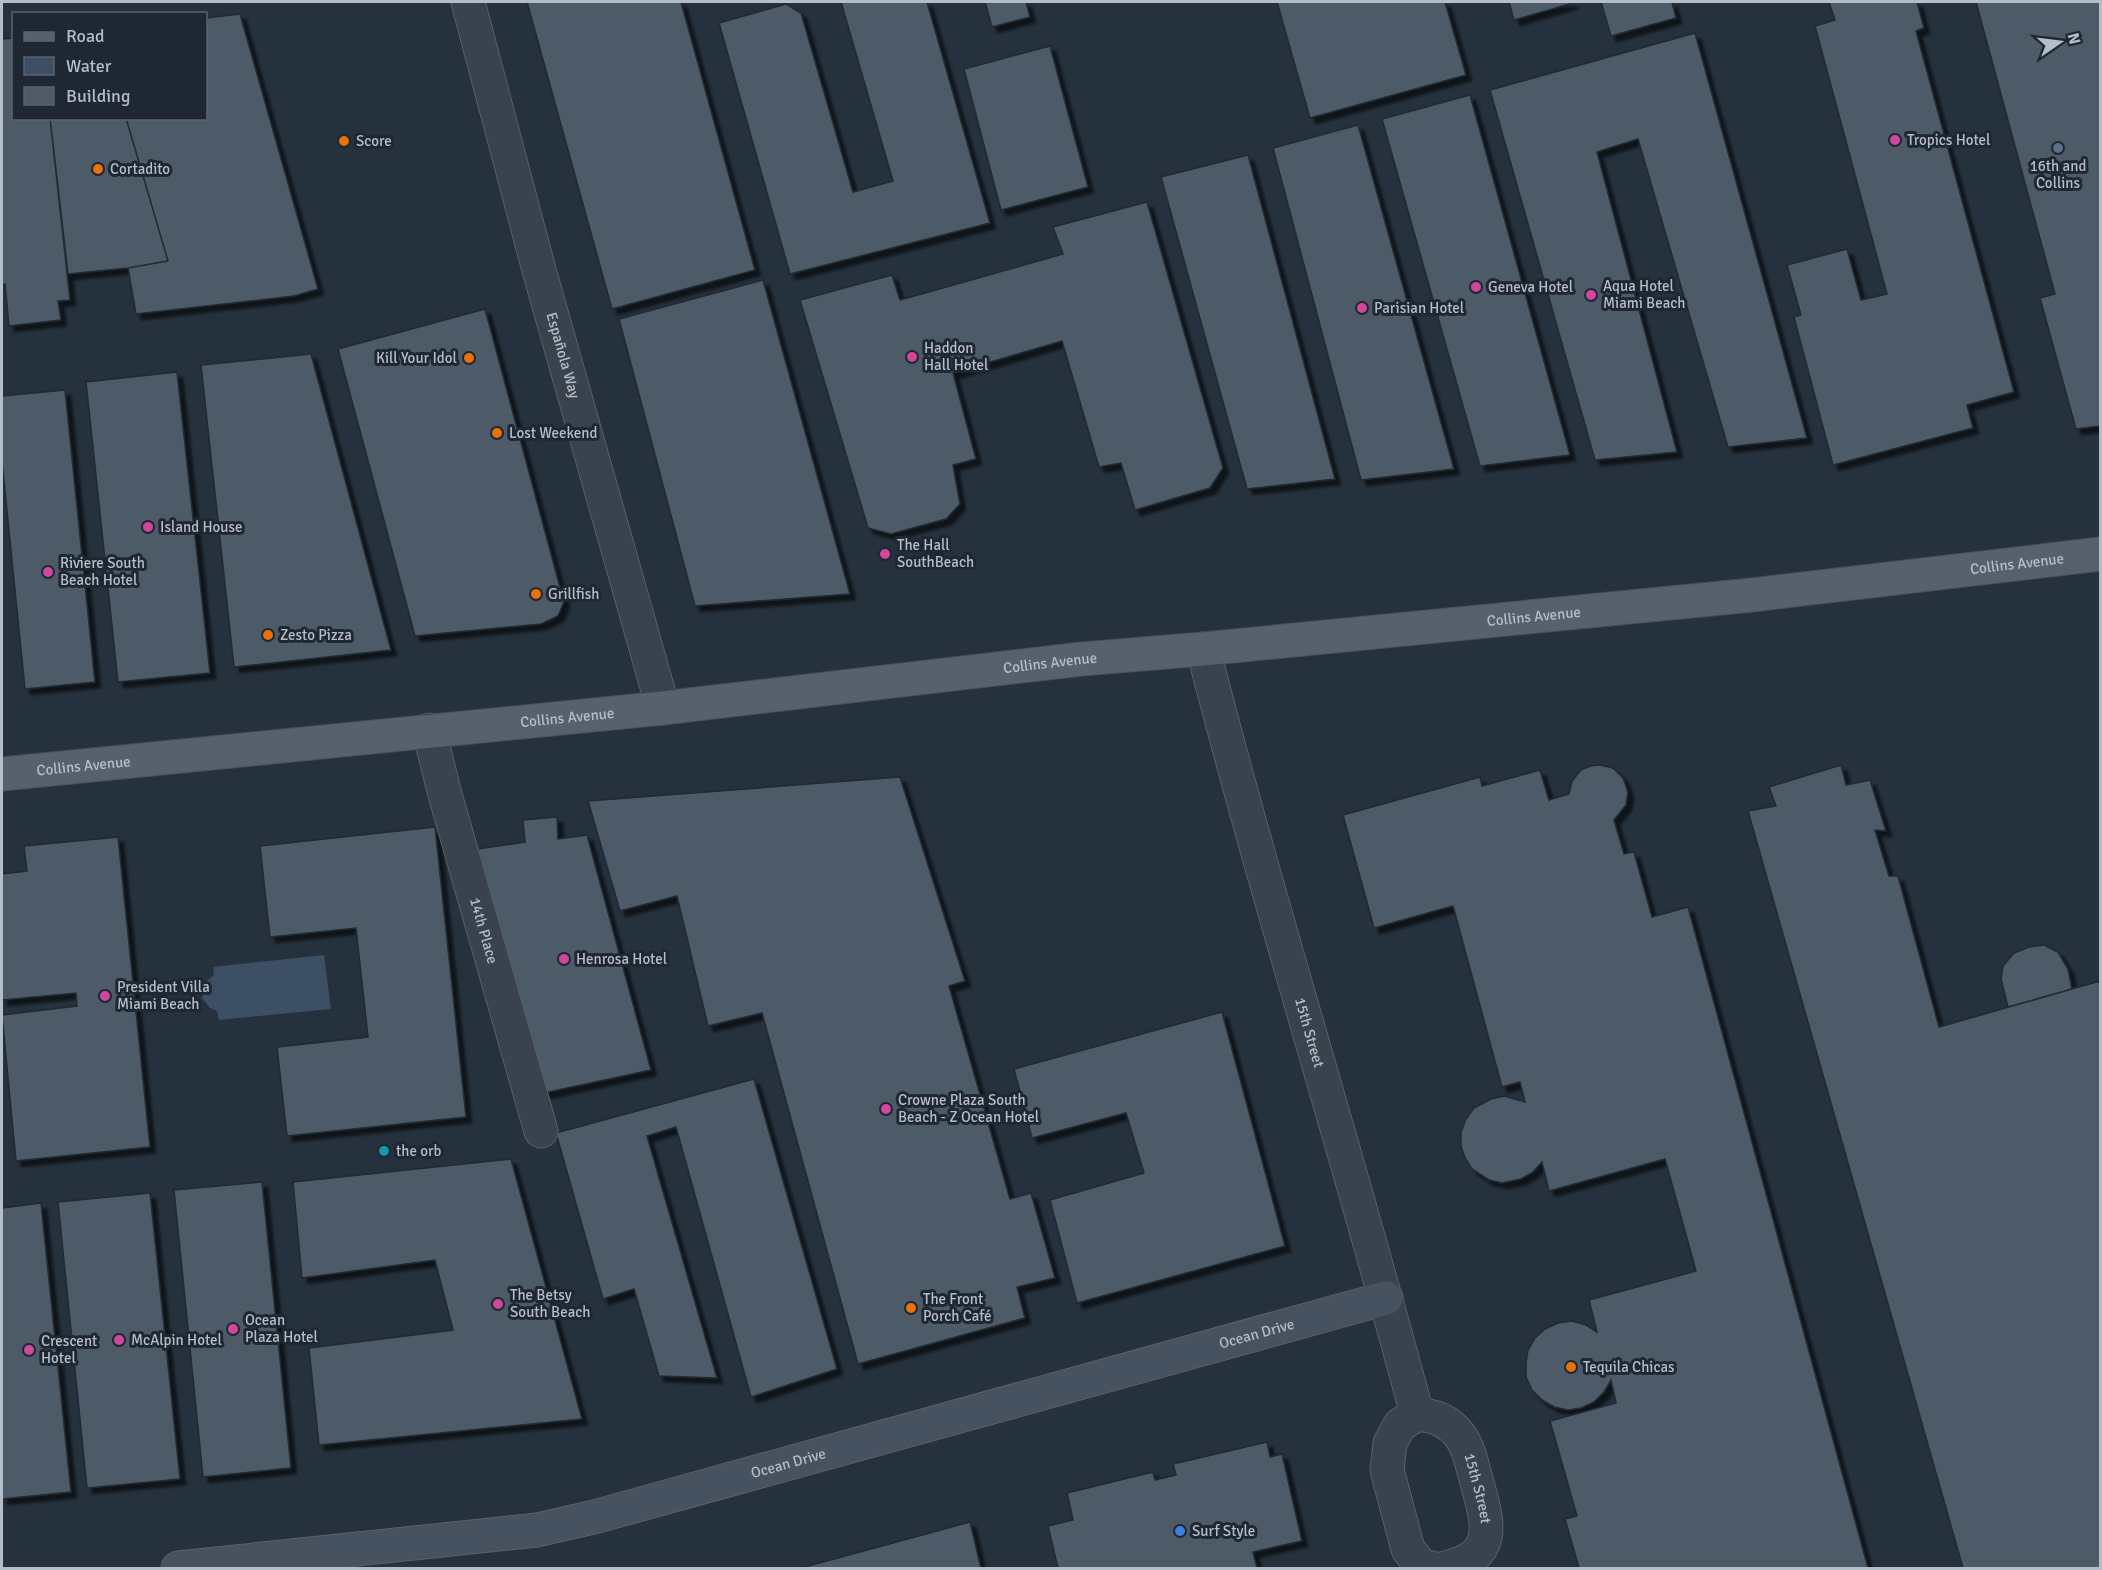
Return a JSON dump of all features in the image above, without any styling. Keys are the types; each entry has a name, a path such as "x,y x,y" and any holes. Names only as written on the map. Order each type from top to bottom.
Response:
{"main road":[{"name":"Collins Avenue","path":"2,774 663,708 1082,659 1731,597 2100,554"}],"street":[{"name":"Española Way","path":"468,2 539,270 663,708"},
{"name":"15th Street","path":"1203,649 1230,753 1417,1414 1439,1417 1454,1429 1466,1445 1487,1521 1486,1537 1478,1553 1461,1565 1445,1569"},
{"name":"14th Place","path":"429,730 444,791 541,1131"},
{"name":"Ocean Drive","path":"178,1569 537,1530 639,1504 1386,1298"},
{"path":"1417,1414 1400,1425 1390,1443 1387,1470 1408,1549 1421,1566 1432,1569"}],"water":[{"path":"324,955 331,1009 219,1020 217,1011 210,1008 202,998 205,982 214,975 213,967"}],"building":[{"path":"527,2 681,2 755,270 612,309"},
{"path":"841,2 927,2 990,223 790,274 719,23 786,4 801,13 853,192 893,181"},
{"path":"985,2 1026,2 1030,17 992,27"},
{"path":"1277,2 1445,2 1466,75 1310,118"},
{"path":"1509,2 1573,2 1573,3 1514,20"},
{"path":"1601,2 1672,2 1676,18 1611,36"},
{"name":"Tropics Hotel","path":"1829,2 1917,2 1924,28 1916,31 2014,392 1967,405 1973,428 1833,465 1794,317 1801,315 1787,265 1847,249 1861,300 1887,294 1815,26 1835,20"},
{"name":"16th and Collins","path":"1976,2 2100,2 2100,426 2076,429 2040,298 2055,294"},
{"path":"240,14 318,289 294,296 136,314 128,268 168,261 127,120 207,120 207,18"},
{"name":"Aqua Hotel Miami Beach","path":"1695,33 1807,438 1728,447 1638,139 1597,152 1677,452 1595,460 1490,90"},
{"path":"12,38 12,120 50,120 70,300 58,301 61,320 9,326 5,284 2,285 2,39"},
{"path":"1050,46 1088,187 1001,210 964,69"},
{"name":"Geneva Hotel","path":"1470,95 1570,455 1480,466 1382,119"},
{"name":"Cortadito","path":"50,120 127,120 168,261 68,274"},
{"name":"Parisian Hotel","path":"1358,125 1454,469 1361,480 1273,148"},
{"path":"1248,155 1335,479 1247,489 1161,177"},
{"name":"Haddon Hall Hotel","path":"1147,202 1223,468 1210,488 1135,510 1121,463 1099,467 1062,341 953,373 976,459 953,465 960,504 946,519 891,534 868,528 800,300 892,275 900,300 1063,254 1053,227"},
{"path":"763,280 850,594 695,606 619,319"},
{"path":"485,309 564,602 558,616 541,624 415,636 338,349"},
{"path":"311,354 391,650 234,667 201,365"},
{"name":"Island House","path":"177,372 210,673 118,682 86,382"},
{"name":"Riviere South Beach Hotel","path":"65,390 95,682 25,689 2,462 2,396"},
{"path":"1600,765 1613,768 1623,778 1628,792 1626,805 1614,820 1624,854 1634,852 1652,917 1688,907 1868,1568 1579,1568 1565,1519 1577,1516 1550,1421 1616,1403 1611,1380 1594,1402 1581,1408 1568,1410 1554,1407 1532,1390 1526,1377 1528,1350 1535,1338 1545,1329 1558,1323 1572,1321 1586,1325 1597,1332 1589,1300 1696,1271 1665,1159 1549,1191 1542,1162 1533,1172 1521,1179 1502,1183 1489,1180 1472,1169 1461,1146 1461,1132 1466,1119 1474,1108 1491,1099 1504,1096 1525,1102 1520,1082 1502,1087 1453,906 1374,928 1343,815 1480,777 1482,786 1540,770 1549,800 1569,794 1572,781 1581,770"},
{"path":"1841,765 1846,785 1870,780 1886,831 1875,830 1889,876 1898,876 1939,1027 2100,981 2100,1568 1963,1568 1748,811 1776,806 1769,787"},
{"name":"Crowne Plaza South Beach - Z Ocean Hotel","path":"900,777 965,981 949,986 1010,1199 1031,1193 1055,1278 1017,1287 1025,1318 858,1364 762,1013 708,1026 677,896 620,911 588,801"},
{"name":"Henrosa Hotel","path":"557,817 558,839 587,835 651,1070 544,1093 478,849 525,842 523,820"},
{"path":"435,827 466,1117 287,1136 277,1047 368,1037 356,928 270,937 260,846"},
{"name":"President Villa Miami Beach","path":"118,837 150,1147 16,1161 2,1015 77,1006 76,993 2,1000 2,874 27,871 24,846"},
{"path":"2044,945 2058,952 2068,969 2072,989 2008,1007 2001,979 2003,966 2014,953 2029,947"},
{"path":"1222,1012 1285,1246 1077,1303 1050,1200 1144,1173 1126,1113 1032,1138 1014,1069"},
{"path":"754,1079 837,1369 751,1397 676,1127 647,1136 717,1378 659,1376 634,1289 603,1299 556,1133"},
{"name":"The Betsy South Beach","path":"511,1159 582,1419 319,1445 309,1348 453,1330 435,1260 302,1278 293,1182"},
{"name":"Ocean Plaza Hotel","path":"262,1182 291,1468 203,1477 174,1190"},
{"name":"McAlpin Hotel","path":"150,1193 180,1479 87,1488 58,1202"},
{"name":"Crescent Hotel","path":"41,1203 71,1492 2,1499 2,1208"},
{"path":"1267,1442 1270,1457 1282,1454 1302,1541 1253,1552 1257,1568 1058,1568 1048,1526 1073,1520 1067,1493 1153,1472 1155,1480 1176,1475 1173,1464"},
{"path":"970,1522 981,1568 801,1568"}],"place":[{"name":"Tropics Hotel","path":"1895,140"},
{"name":"Score","path":"344,141"},
{"name":"16th and Collins","path":"2058,148"},
{"name":"Cortadito","path":"98,169"},
{"name":"Geneva Hotel","path":"1476,287"},
{"name":"Aqua Hotel Miami Beach","path":"1591,295"},
{"name":"Parisian Hotel","path":"1362,308"},
{"name":"Haddon Hall Hotel","path":"912,357"},
{"name":"Kill Your Idol","path":"469,358"},
{"name":"Lost Weekend","path":"497,433"},
{"name":"Island House","path":"148,527"},
{"name":"The Hall SouthBeach","path":"885,554"},
{"name":"Riviere South Beach Hotel","path":"48,572"},
{"name":"Grillfish","path":"536,594"},
{"name":"Zesto Pizza","path":"268,635"},
{"name":"Henrosa Hotel","path":"564,959"},
{"name":"President Villa Miami Beach","path":"105,996"},
{"name":"Crowne Plaza South Beach - Z Ocean Hotel","path":"886,1109"},
{"name":"the orb","path":"384,1151"},
{"name":"The Betsy South Beach","path":"498,1304"},
{"name":"The Front Porch Café","path":"911,1308"},
{"name":"Ocean Plaza Hotel","path":"233,1329"},
{"name":"McAlpin Hotel","path":"119,1340"},
{"name":"Crescent Hotel","path":"29,1350"},
{"name":"Tequila Chicas","path":"1571,1367"},
{"name":"Surf Style","path":"1180,1531"}]}
